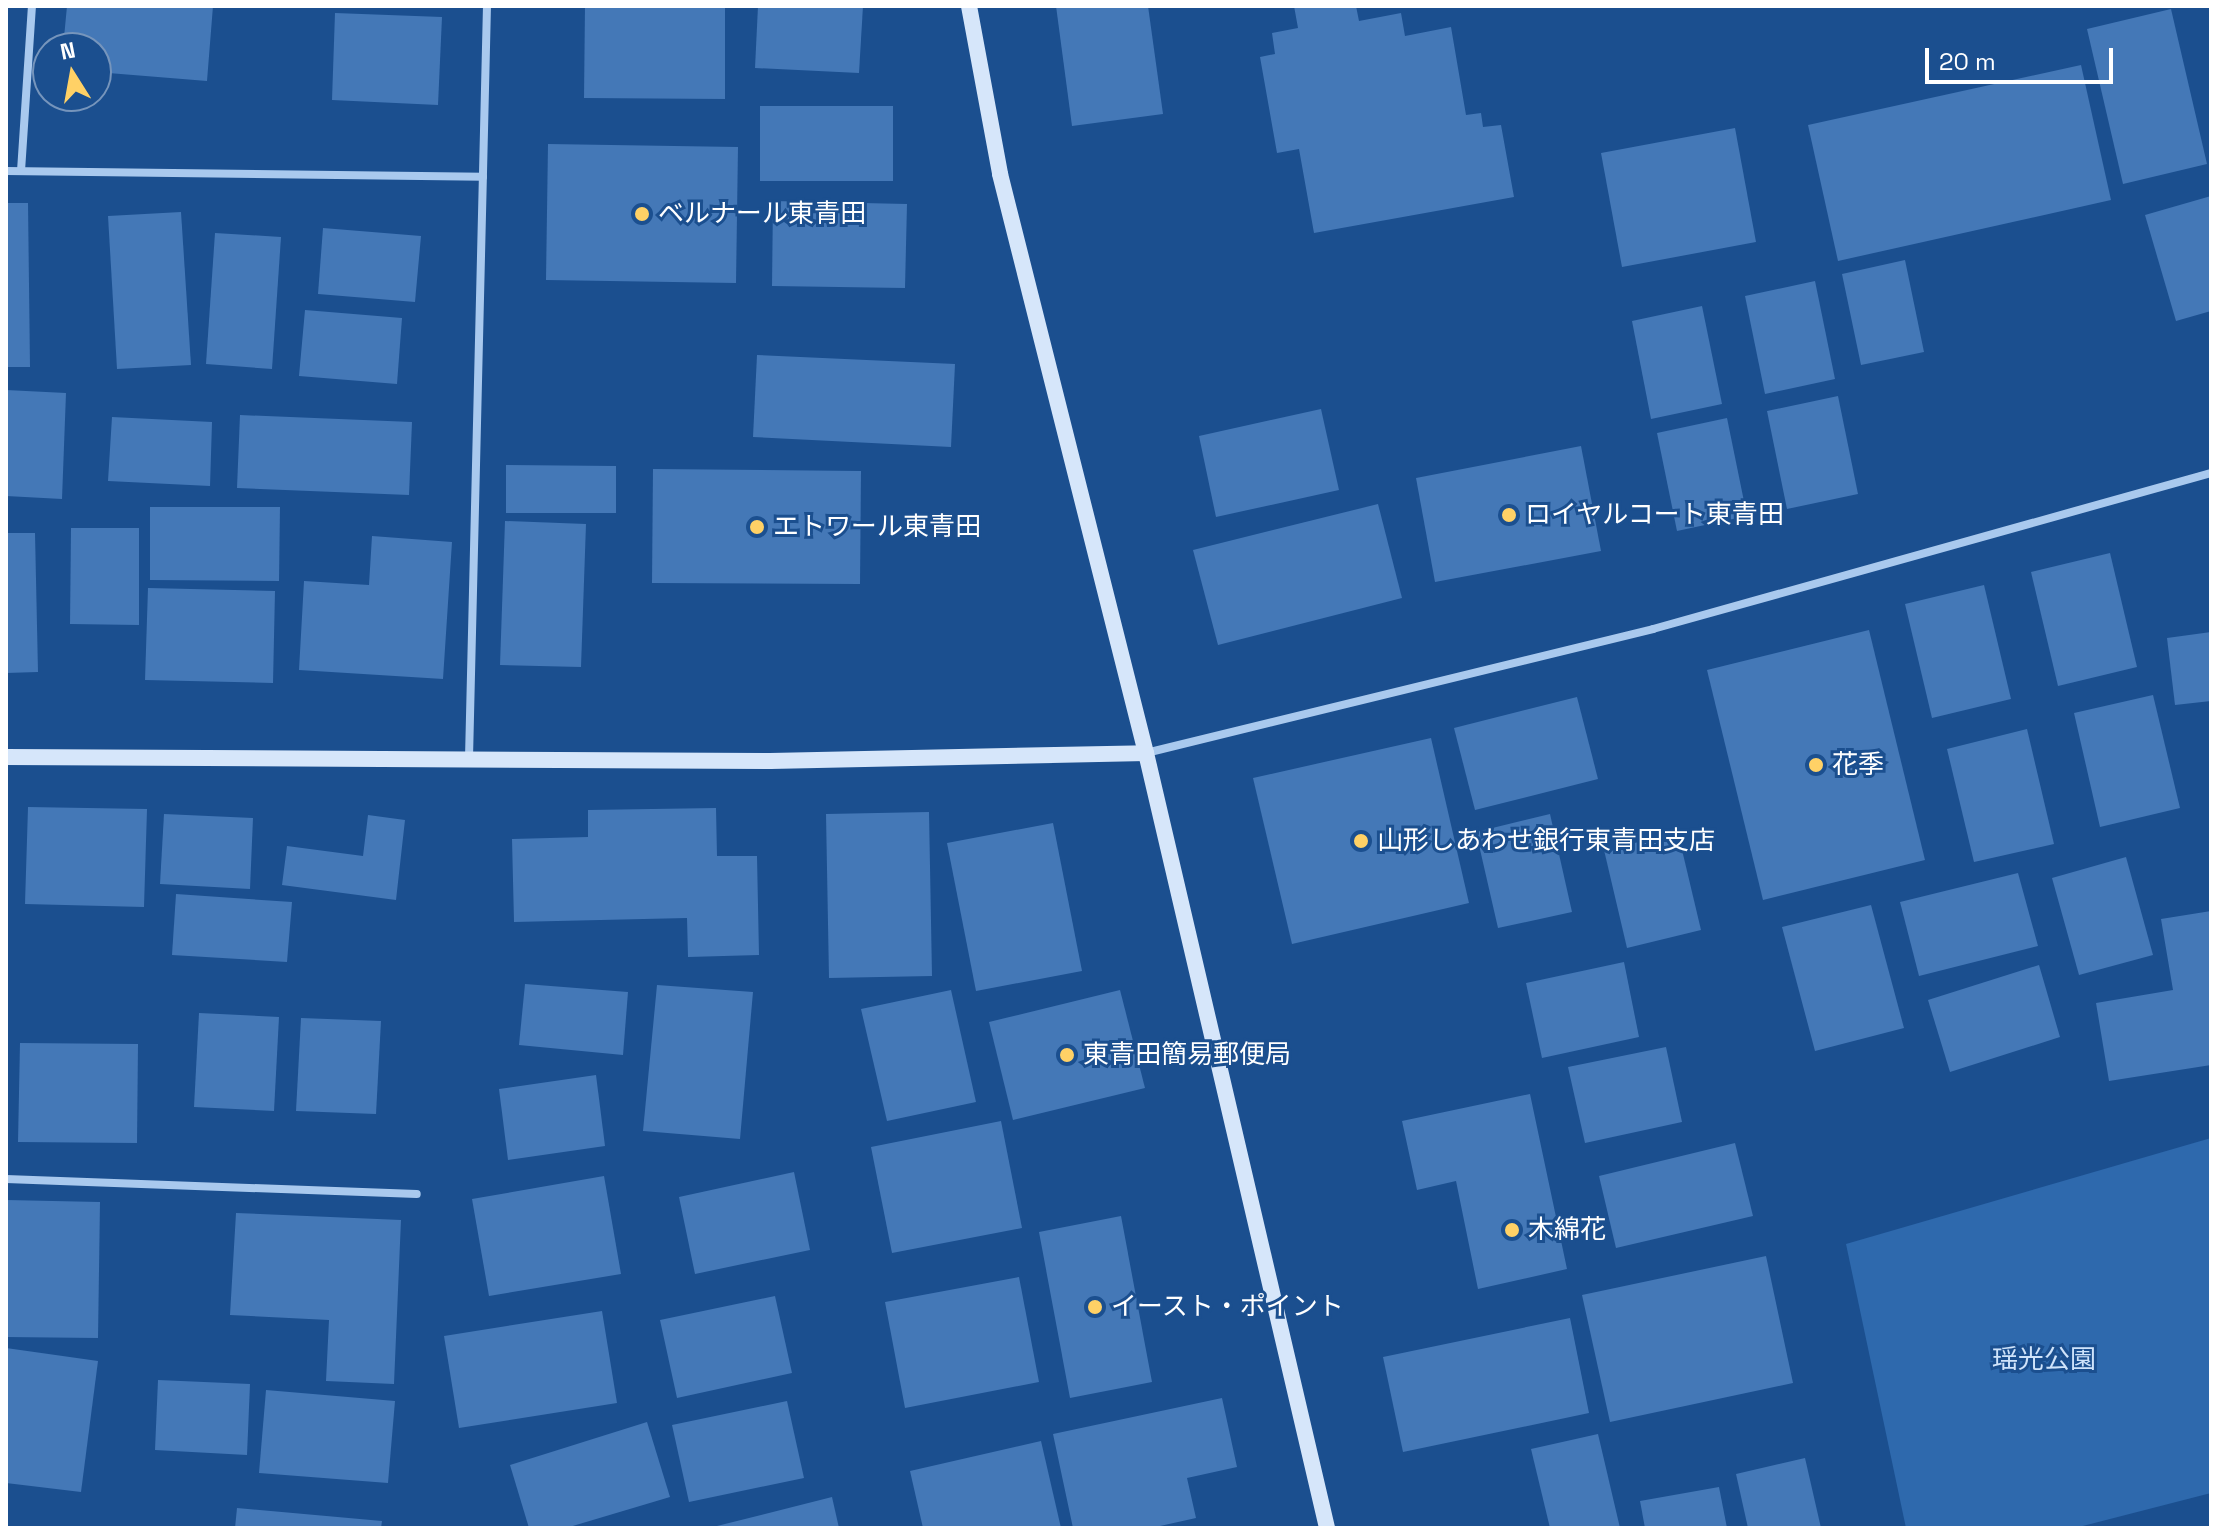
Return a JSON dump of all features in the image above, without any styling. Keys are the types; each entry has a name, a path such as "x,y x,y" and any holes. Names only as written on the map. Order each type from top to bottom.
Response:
{"street":[{"path":"21,171 32,6"},
{"path":"469,758 487,6"},
{"path":"969,6 1000,174 1146,753 1327,1528"},
{"path":"6,171 483,177"},
{"path":"6,757 770,761 1146,753 1653,629 2211,473"},
{"path":"6,1179 417,1194"}],"green space":[{"name":"瑶光公園","path":"2211,1138 2211,1493 2075,1528 1906,1528 1846,1244"}],"building":[{"path":"67,6 213,6 207,81 112,73 112,32 65,32"},
{"path":"585,6 725,8 725,99 584,98"},
{"path":"758,6 863,6 859,73 755,68"},
{"path":"1056,6 1148,6 1163,114 1072,126"},
{"path":"1294,6 1356,6 1359,21 1401,13 1405,36 1451,27 1466,115 1481,113 1483,127 1501,125 1514,197 1314,233 1299,149 1277,153 1260,57 1275,54 1272,33 1298,28"},
{"path":"2171,9 2207,164 2123,184 2087,29"},
{"path":"335,13 442,17 438,105 332,100"},
{"path":"2081,65 2111,200 1838,261 1808,125"},
{"path":"760,106 893,106 893,181 760,181"},
{"path":"1735,128 1756,242 1622,267 1601,153"},
{"name":"ベルナール東青田","path":"548,144 738,147 736,283 546,280"},
{"path":"2211,196 2211,311 2176,321 2145,215"},
{"path":"773,201 907,204 905,288 772,286"},
{"path":"6,203 28,203 30,367 6,367"},
{"path":"181,212 191,365 117,369 108,216"},
{"path":"323,228 421,236 415,302 318,294"},
{"path":"215,233 281,237 272,369 206,364"},
{"path":"1905,260 1924,352 1861,365 1842,274"},
{"path":"1815,281 1835,379 1765,394 1745,296"},
{"path":"1702,306 1722,404 1651,419 1632,321"},
{"path":"305,310 402,318 397,384 299,376"},
{"path":"757,355 955,364 951,447 753,437"},
{"path":"6,390 66,393 62,499 6,496"},
{"path":"1838,396 1858,494 1787,509 1767,411"},
{"path":"1321,409 1339,490 1216,517 1199,436"},
{"path":"240,415 412,422 409,495 237,488"},
{"path":"112,417 212,422 210,486 108,481"},
{"path":"1727,418 1747,516 1677,531 1657,433"},
{"name":"ロイヤルコート東青田","path":"1581,446 1601,551 1435,582 1416,478"},
{"path":"506,465 616,466 616,513 506,513"},
{"name":"エトワール東青田","path":"653,469 861,471 860,584 652,583"},
{"path":"1378,504 1402,598 1218,645 1193,550"},
{"path":"150,507 280,507 279,581 150,580"},
{"path":"505,521 586,524 581,667 500,665"},
{"path":"71,528 139,528 139,625 70,624"},
{"path":"6,533 35,533 38,672 6,673"},
{"path":"372,536 452,542 443,679 299,670 304,581 369,585"},
{"path":"2110,553 2137,667 2058,686 2031,572"},
{"path":"1984,585 2011,699 1932,718 1905,604"},
{"path":"148,588 275,591 273,683 145,680"},
{"name":"花季","path":"1869,630 1925,860 1763,900 1707,670"},
{"path":"2211,632 2211,701 2175,705 2167,638"},
{"path":"2153,695 2180,808 2100,827 2074,713"},
{"path":"1577,697 1598,779 1475,810 1454,728"},
{"path":"2027,729 2054,844 1974,862 1947,749"},
{"name":"山形しあわせ銀行東青田支店","path":"1431,738 1469,903 1292,944 1253,778"},
{"path":"28,807 147,809 144,907 25,904"},
{"path":"716,808 717,856 757,856 759,955 688,957 687,918 514,922 512,839 588,837 588,810"},
{"path":"929,812 932,976 829,978 826,814"},
{"path":"164,814 253,818 250,889 160,884"},
{"path":"1550,814 1572,912 1498,928 1476,832"},
{"path":"368,815 405,820 396,900 282,885 287,846 363,856"},
{"path":"1053,823 1082,971 976,991 947,843"},
{"path":"1678,833 1701,930 1627,948 1604,850"},
{"path":"2126,857 2153,955 2079,975 2052,878"},
{"path":"2018,873 2038,946 1919,976 1900,902"},
{"path":"176,894 292,902 287,962 172,955"},
{"path":"1871,905 1904,1028 1815,1051 1782,927"},
{"path":"2211,911 2211,1065 2109,1081 2096,1003 2173,990 2161,919"},
{"path":"1624,962 1639,1037 1542,1058 1526,983"},
{"path":"2039,965 2060,1037 1950,1072 1928,1000"},
{"path":"525,984 628,992 623,1055 519,1045"},
{"path":"657,985 753,992 740,1139 643,1131"},
{"path":"951,990 976,1102 887,1121 861,1009"},
{"name":"東青田簡易郵便局","path":"1120,990 1145,1088 1013,1120 989,1022"},
{"path":"199,1013 279,1017 274,1111 194,1107"},
{"path":"301,1018 381,1021 376,1114 296,1111"},
{"path":"20,1043 138,1044 137,1143 18,1142"},
{"path":"1666,1047 1682,1122 1585,1143 1568,1067"},
{"path":"596,1075 605,1146 508,1160 499,1089"},
{"name":"木綿花","path":"1530,1094 1567,1269 1478,1289 1456,1181 1417,1190 1402,1121"},
{"path":"1001,1121 1022,1228 892,1253 871,1147"},
{"path":"1735,1143 1753,1216 1616,1248 1599,1176"},
{"path":"794,1172 810,1250 695,1274 679,1197"},
{"path":"604,1176 621,1274 489,1296 472,1199"},
{"path":"6,1200 100,1202 98,1338 6,1337"},
{"path":"236,1213 401,1220 394,1384 326,1381 329,1320 230,1315"},
{"name":"イースト・ポイント","path":"1121,1216 1152,1382 1070,1398 1039,1232"},
{"path":"1766,1256 1793,1383 1610,1422 1582,1295"},
{"path":"1019,1277 1039,1382 905,1408 885,1302"},
{"path":"775,1296 792,1373 677,1398 660,1320"},
{"path":"602,1311 617,1403 459,1428 444,1336"},
{"path":"1570,1318 1589,1413 1403,1452 1383,1357"},
{"path":"6,1348 98,1361 81,1492 6,1483"},
{"path":"158,1380 250,1384 247,1455 155,1450"},
{"path":"266,1390 395,1401 388,1483 259,1473"},
{"path":"1222,1398 1237,1467 1187,1478 1196,1518 1151,1528 1073,1528 1053,1434"},
{"path":"787,1401 804,1478 689,1502 672,1425"},
{"path":"647,1422 670,1497 566,1528 529,1528 510,1465"},
{"path":"1598,1434 1620,1528 1550,1528 1531,1449"},
{"path":"1041,1441 1061,1528 923,1528 910,1471"},
{"path":"1805,1458 1821,1528 1748,1528 1736,1474"},
{"path":"1719,1487 1727,1528 1645,1528 1640,1501"},
{"path":"832,1497 839,1528 713,1528 713,1527"},
{"path":"237,1508 382,1521 381,1528 235,1528"}],"place":[{"name":"ベルナール東青田","path":"642,214"},
{"name":"ロイヤルコート東青田","path":"1509,515"},
{"name":"エトワール東青田","path":"757,527"},
{"name":"花季","path":"1816,765"},
{"name":"山形しあわせ銀行東青田支店","path":"1361,841"},
{"name":"東青田簡易郵便局","path":"1067,1055"},
{"name":"木綿花","path":"1512,1230"},
{"name":"イースト・ポイント","path":"1095,1307"}]}
